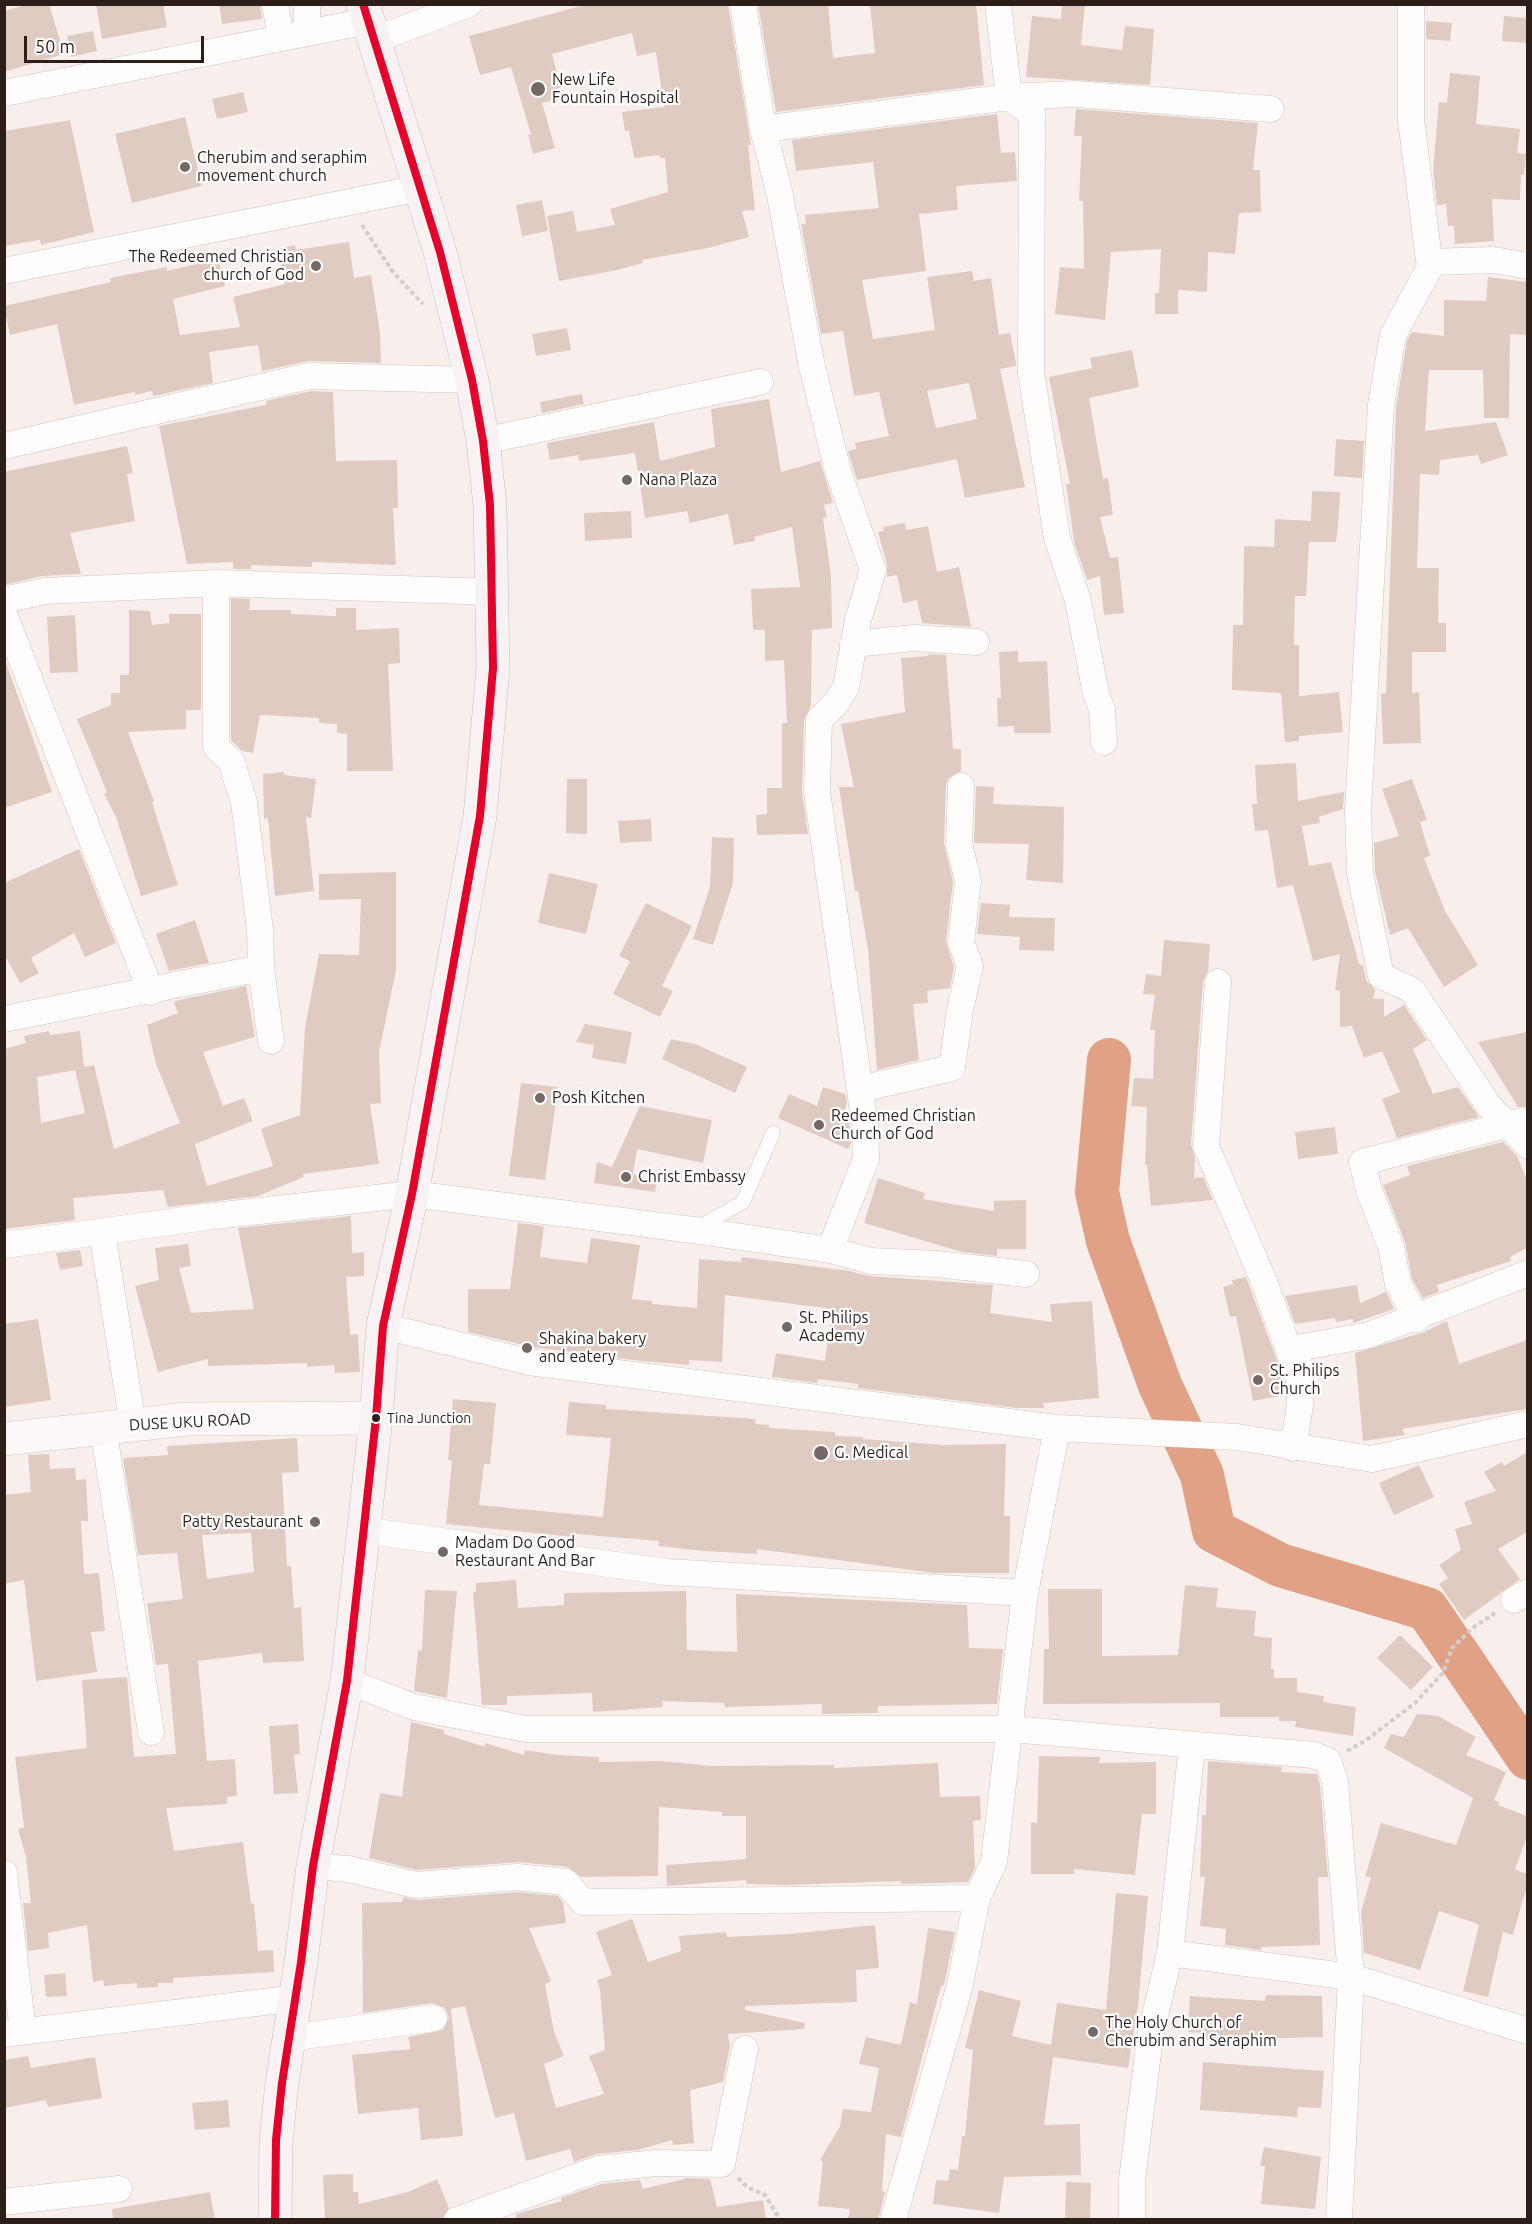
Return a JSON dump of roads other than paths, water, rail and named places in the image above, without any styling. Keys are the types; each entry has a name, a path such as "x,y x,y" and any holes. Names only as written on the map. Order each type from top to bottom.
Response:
{"main road":[{"path":"275,2220 276,2140 313,1866 347,1681 376,1418 383,1326 412,1194 480,816 494,668 494,592 490,505 483,441 472,380 440,252 369,22"}],"street":[{"path":"275,4 281,38"},
{"path":"307,4 307,33"},
{"path":"4,93 307,33 469,4"},
{"path":"743,4 763,129 780,195 811,362 838,471 873,570 853,644 846,687 836,703 819,720 817,792 860,1089 866,1159 830,1250"},
{"path":"998,4 1009,97 1032,114 1031,372 1057,538 1078,601 1096,694 1102,709 1104,742"},
{"path":"1411,4 1411,120 1430,267"},
{"path":"763,129 1009,97 1075,94 1271,109"},
{"path":"4,271 420,188"},
{"path":"1527,266 1494,260 1431,262 1393,335 1381,405 1358,810 1360,873 1381,976 1412,990 1489,1106 1519,1123 1527,1146"},
{"path":"4,446 309,376 472,380"},
{"path":"483,441 760,382"},
{"path":"216,583 216,747 231,761 244,802 271,1041"},
{"path":"4,600 45,591 216,583 494,592"},
{"path":"4,614 151,992"},
{"path":"853,644 914,638 976,642"},
{"path":"860,1089 952,1068 969,966 961,942 968,881 958,844 961,786"},
{"path":"8,1012 151,992 261,968"},
{"path":"1218,982 1206,1146 1263,1279 1297,1373"},
{"path":"1417,1319 1398,1284 1391,1247 1369,1190 1362,1162 1519,1123"},
{"path":"4,1245 412,1194 830,1250 870,1261 937,1264 1026,1274"},
{"path":"102,1232 118,1426 151,1732"},
{"path":"1293,1448 1300,1405 1297,1348 1369,1335 1417,1319 1527,1273"},
{"path":"383,1326 529,1362 1057,1428 1156,1435 1237,1437 1293,1448 1372,1459 1527,1424"},
{"name":"DUSE UKU ROAD","path":"4,1439 187,1419 376,1418"},
{"path":"892,2220 959,1989 977,1898 994,1862 1025,1593 1057,1428"},
{"path":"362,1530 667,1572 1025,1593"},
{"path":"347,1681 414,1707 526,1729 1011,1729 1314,1755 1328,1761 1335,1781 1351,1977 1339,2220"},
{"path":"1132,2220 1132,2180 1150,2037 1170,1953 1192,1745"},
{"path":"313,1866 348,1869 416,1885 517,1877 566,1882 583,1902 977,1898"},
{"path":"4,1873 14,2032 296,1998"},
{"path":"1170,1953 1351,1977 1527,2031"},
{"path":"290,2038 434,2018"},
{"path":"457,2220 598,2169 656,2163 722,2164 745,2049"},
{"path":"4,2202 119,2189"}],"lane":[{"path":"693,1230 743,1202 773,1133"}],"waterway":[{"path":"1109,1060 1097,1192 1108,1241 1160,1385 1202,1475 1214,1531 1280,1565 1427,1609 1528,1758"}],"place":[{"name":"New Life Fountain Hospital","path":"538,89"},
{"name":"Cherubim and seraphim movement church","path":"185,167"},
{"name":"The Redeemed Christian church of God","path":"316,266"},
{"name":"Nana Plaza","path":"627,480"},
{"name":"Posh Kitchen","path":"540,1098"},
{"name":"Redeemed Christian Church of God","path":"819,1125"},
{"name":"Christ Embassy","path":"626,1177"},
{"name":"St. Philips Academy","path":"787,1327"},
{"name":"Shakina bakery and eatery","path":"527,1348"},
{"name":"St. Philips Church","path":"1258,1380"},
{"name":"Tina Junction","path":"376,1418"},
{"name":"G. Medical","path":"821,1453"},
{"name":"Patty Restaurant","path":"315,1522"},
{"name":"Madam Do Good Restaurant And Bar","path":"443,1552"},
{"name":"The Holy Church of Cherubim and Seraphim","path":"1093,2032"}]}
